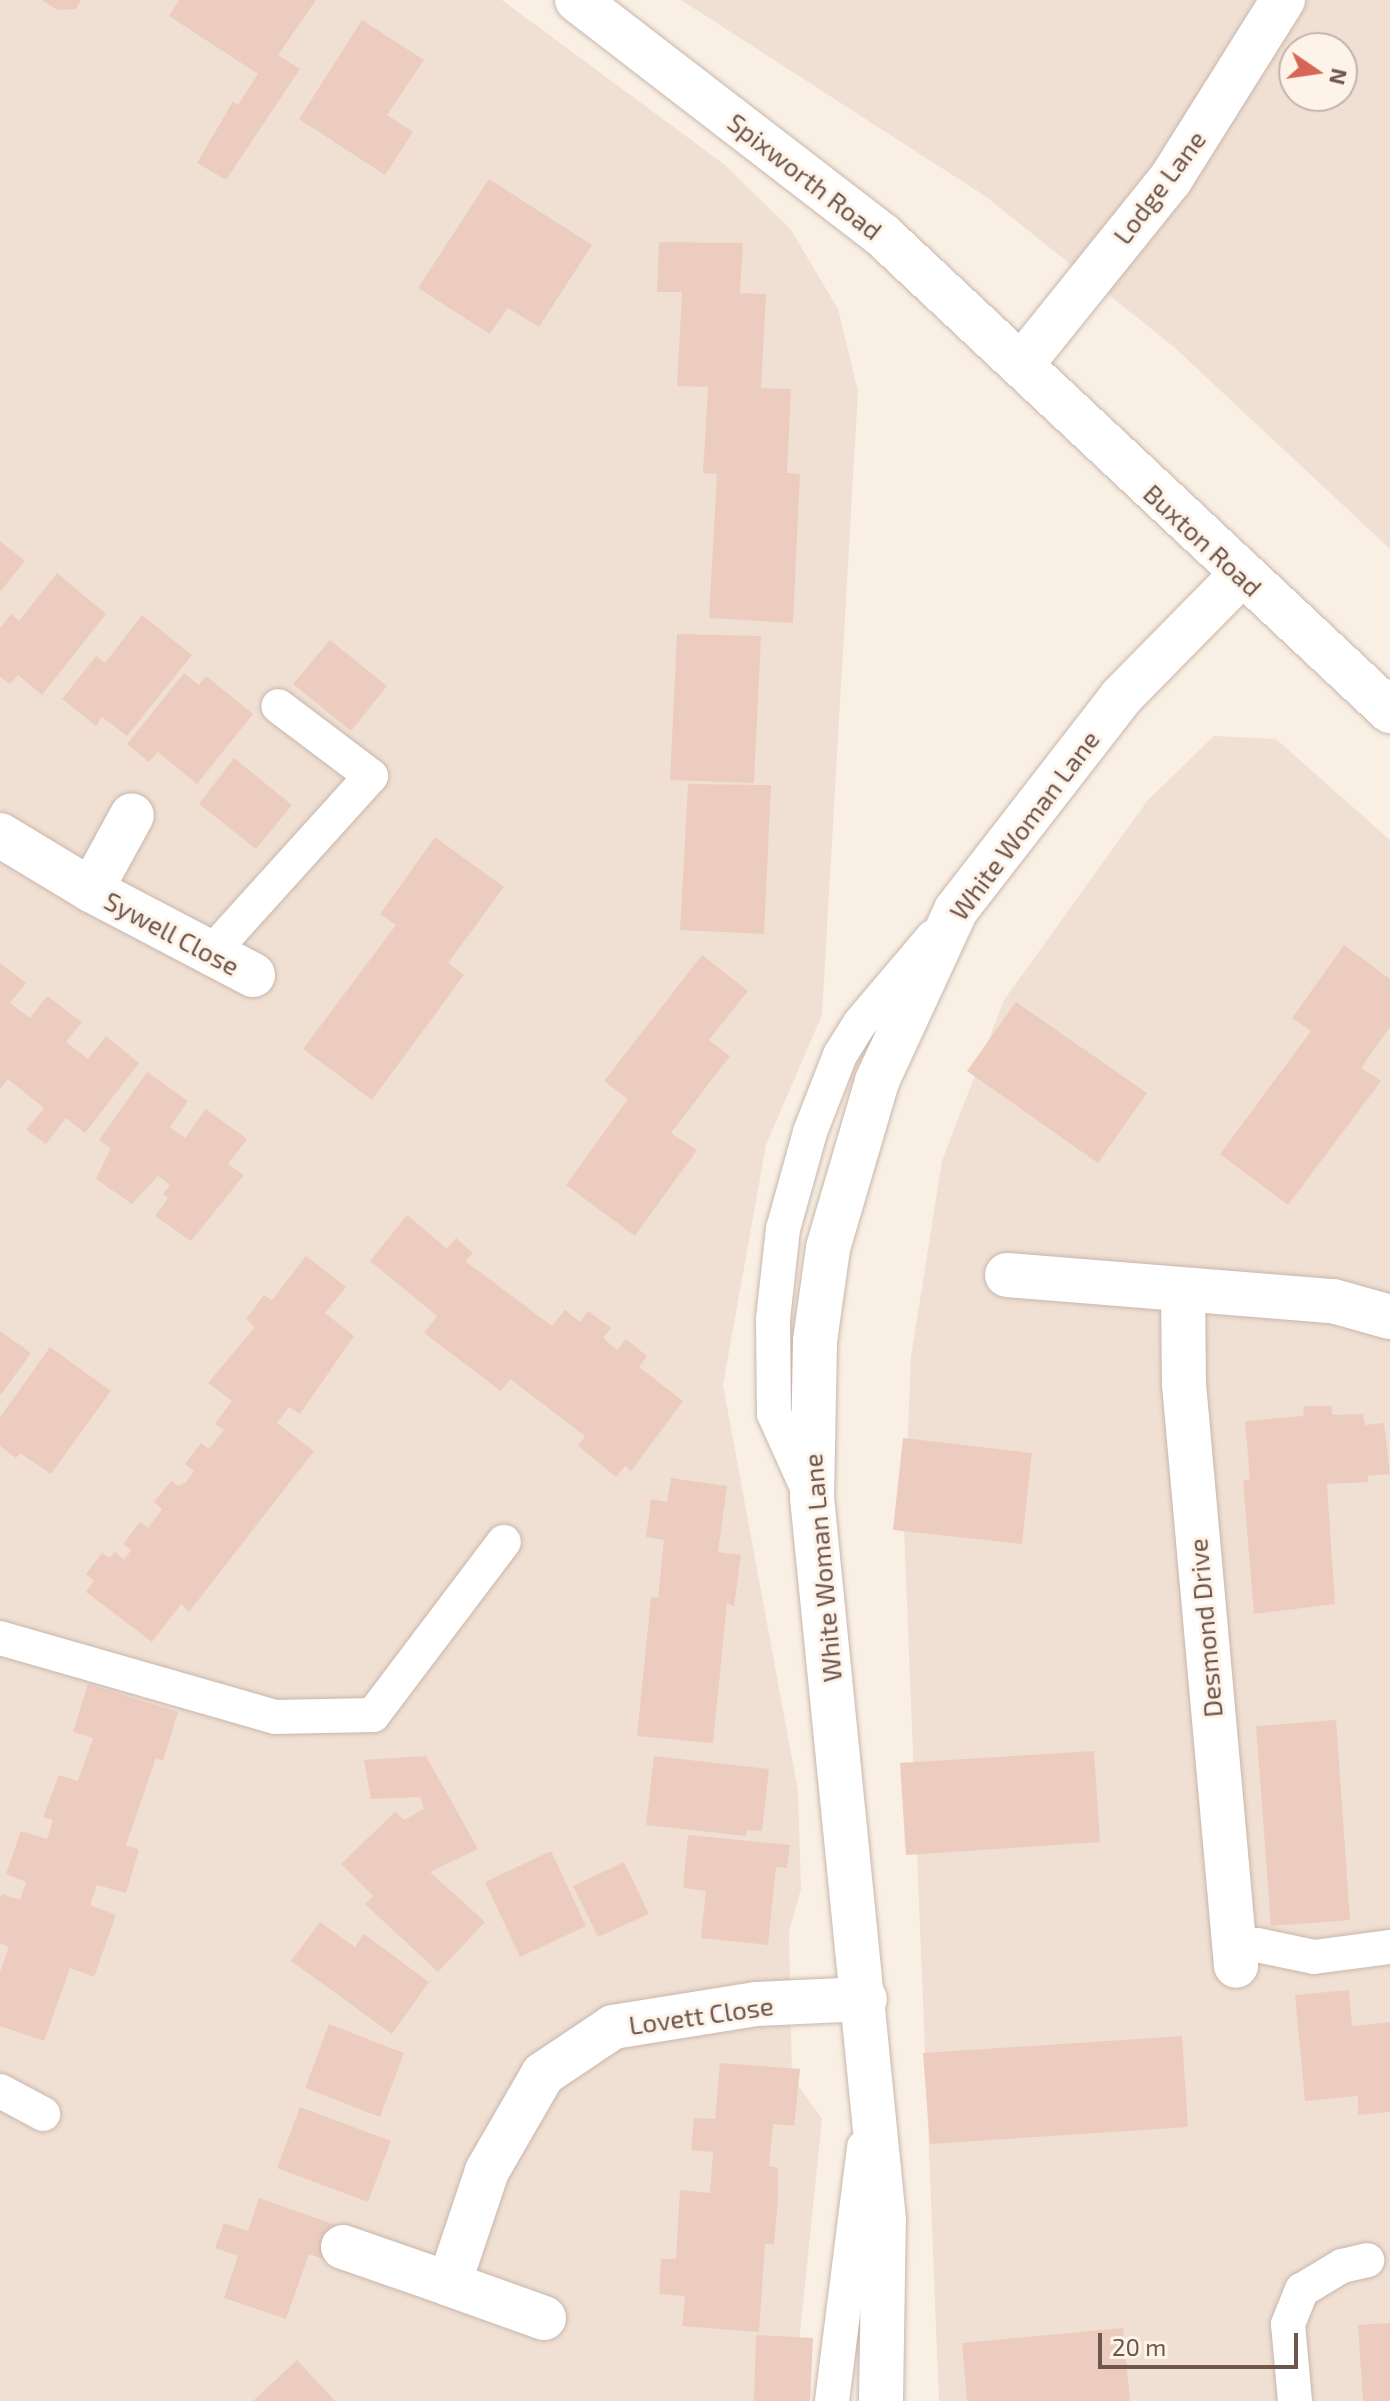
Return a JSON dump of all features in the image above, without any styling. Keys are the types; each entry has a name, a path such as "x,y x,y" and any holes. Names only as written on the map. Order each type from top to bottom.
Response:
{"street":[{"name":"Spixworth Road","path":"577,0 836,194 1021,365"},
{"name":"Lodge Lane","path":"1021,365 1170,180 1283,0"},
{"name":"Buxton Road","path":"1021,365 1241,575 1390,711"},
{"name":"White Woman Lane","path":"881,2401 886,2290 872,2081 812,1498 815,1341 828,1248 877,1081 956,910 1121,697 1241,575"},
{"name":"Sywell Close","path":"91,890 132,815"},
{"name":"Sywell Close","path":"0,835 91,890 253,975"},
{"path":"1007,1275 1333,1301 1390,1317"},
{"name":"Desmond Drive","path":"1183,1290 1184,1384 1234,1956"},
{"name":"Lovett Close","path":"449,2284 487,2171 543,2074 613,2027 756,2004 865,1999"},
{"path":"343,2247 544,2318"}],"lane":[{"path":"212,952 371,776 278,706"},
{"path":"0,1638 275,1717 373,1715 504,1542"},
{"path":"1234,1956 1257,1945 1314,1957 1390,1947"},
{"path":"832,2401 872,2081"},
{"path":"0,2091 43,2114"},
{"path":"1295,2401 1288,2324 1302,2290 1342,2266 1367,2260"}],"shaded area":[{"path":"0,0 502,0 725,165 791,230 838,309 858,391 822,1015 766,1145 723,1385 798,1791 801,1889 789,1932 792,2077 822,2119 793,2401 0,2401"},
{"path":"681,0 1390,0 1390,549 1174,347 985,196"},
{"path":"1214,736 1276,739 1390,840 1390,2401 939,2401 904,1528 911,1357 942,1161 1004,1000 1148,800"}],"building":[{"path":"42,0 81,0 76,9 57,10"},
{"path":"179,0 316,0 278,55 300,69 226,180 197,163 233,101 238,105 258,74 169,16"},
{"path":"362,20 424,60 387,115 413,132 385,175 299,119"},
{"path":"489,179 592,245 539,327 508,308 490,334 418,288"},
{"path":"659,242 743,243 740,293 766,294 761,388 791,389 787,473 800,474 793,623 709,618 717,474 703,473 708,387 677,386 682,292 657,292"},
{"path":"0,541 25,561 0,592"},
{"path":"57,573 106,614 42,695 18,675 10,684 0,677 0,628 11,614 19,621"},
{"path":"142,615 192,655 127,736 102,717 96,726 62,699 96,656 105,663"},
{"path":"677,634 761,636 754,783 670,780"},
{"path":"330,640 387,686 351,731 293,684"},
{"path":"184,673 199,685 206,676 253,714 197,784 158,752 149,762 127,744"},
{"path":"234,758 292,805 256,849 199,804"},
{"path":"688,784 771,785 764,934 680,930"},
{"path":"435,837 504,887 448,963 464,975 372,1100 303,1049 396,925 380,914"},
{"path":"1344,945 1390,979 1390,1027 1361,1068 1381,1081 1288,1205 1220,1154 1311,1031 1292,1018"},
{"path":"702,955 748,991 709,1040 730,1056 671,1133 697,1150 635,1236 566,1185 628,1099 604,1081"},
{"path":"0,963 26,983 10,1003 30,1018 47,996 82,1022 66,1042 88,1059 106,1036 139,1063 85,1133 66,1118 46,1144 26,1130 44,1108 8,1079 0,1089"},
{"path":"1016,1002 1147,1093 1098,1163 967,1071"},
{"path":"147,1072 188,1101 170,1127 185,1138 206,1109 247,1139 228,1164 244,1175 191,1241 155,1216 168,1198 163,1194 170,1185 158,1176 132,1204 96,1179 111,1148 99,1140"},
{"path":"407,1215 447,1249 456,1238 473,1253 465,1261 552,1326 565,1310 580,1322 588,1311 611,1328 603,1338 617,1350 626,1339 647,1356 639,1367 683,1401 631,1471 625,1466 616,1477 578,1446 585,1436 510,1379 501,1391 424,1333 437,1316 370,1261"},
{"path":"306,1256 346,1287 325,1313 354,1336 300,1414 289,1407 277,1423 314,1451 189,1612 181,1604 152,1642 86,1592 94,1581 86,1574 102,1553 110,1558 115,1552 124,1560 131,1550 123,1544 140,1522 148,1528 162,1509 154,1502 171,1481 178,1486 186,1482 194,1471 185,1464 201,1443 209,1449 224,1430 215,1424 232,1401 208,1383 255,1327 246,1319 264,1295 272,1300"},
{"path":"0,1331 31,1353 0,1396"},
{"path":"50,1347 111,1391 51,1474 20,1453 16,1458 0,1446 0,1417"},
{"path":"1304,1406 1331,1406 1333,1415 1363,1414 1365,1425 1384,1423 1390,1474 1367,1476 1369,1482 1327,1484 1335,1604 1254,1614 1243,1481 1250,1479 1245,1421 1303,1416"},
{"path":"903,1438 1032,1453 1022,1544 893,1530"},
{"path":"671,1478 727,1486 718,1552 741,1555 734,1606 727,1603 713,1743 637,1736 651,1597 658,1598 664,1540 646,1537 651,1499 667,1502"},
{"path":"88,1684 178,1712 163,1761 156,1758 126,1845 139,1850 126,1893 97,1885 90,1905 116,1915 94,1977 70,1968 44,2041 0,2026 0,1972 9,1947 0,1943 0,1898 2,1894 20,1900 26,1882 6,1874 21,1831 47,1839 53,1820 43,1817 59,1775 78,1781 93,1738 73,1732"},
{"path":"1336,1720 1350,1920 1271,1926 1256,1726"},
{"path":"1094,1751 1100,1842 906,1855 900,1763"},
{"path":"426,1756 478,1849 430,1872 485,1922 438,1972 365,1904 373,1896 341,1864 395,1812 404,1820 424,1809 420,1797 371,1799 364,1760"},
{"path":"654,1756 769,1769 762,1831 747,1830 746,1836 646,1825"},
{"path":"688,1835 790,1845 787,1868 776,1867 768,1945 701,1938 706,1891 683,1888"},
{"path":"551,1851 586,1926 520,1957 485,1882"},
{"path":"624,1862 649,1914 598,1937 573,1886"},
{"path":"320,1922 355,1947 364,1934 429,1982 392,2034 291,1961"},
{"path":"1349,1990 1352,2026 1390,2022 1390,2112 1358,2115 1358,2096 1305,2101 1295,1995"},
{"path":"329,2024 404,2053 380,2117 305,2088"},
{"path":"1182,2036 1188,2127 930,2144 923,2053"},
{"path":"720,2063 800,2069 794,2126 773,2124 769,2166 778,2168 778,2198 774,2244 765,2244 759,2332 682,2326 685,2296 659,2294 661,2259 676,2259 680,2190 710,2193 713,2152 691,2150 694,2118 715,2119"},
{"path":"300,2107 391,2141 368,2202 277,2168"},
{"path":"259,2198 336,2225 324,2259 309,2254 286,2319 224,2298 238,2256 215,2248 224,2223 248,2231"},
{"path":"1390,2323 1390,2401 1363,2401 1358,2325"},
{"path":"1123,2328 1130,2401 967,2401 962,2343"},
{"path":"756,2335 813,2338 810,2401 754,2401"},
{"path":"297,2360 335,2401 253,2401"}]}
